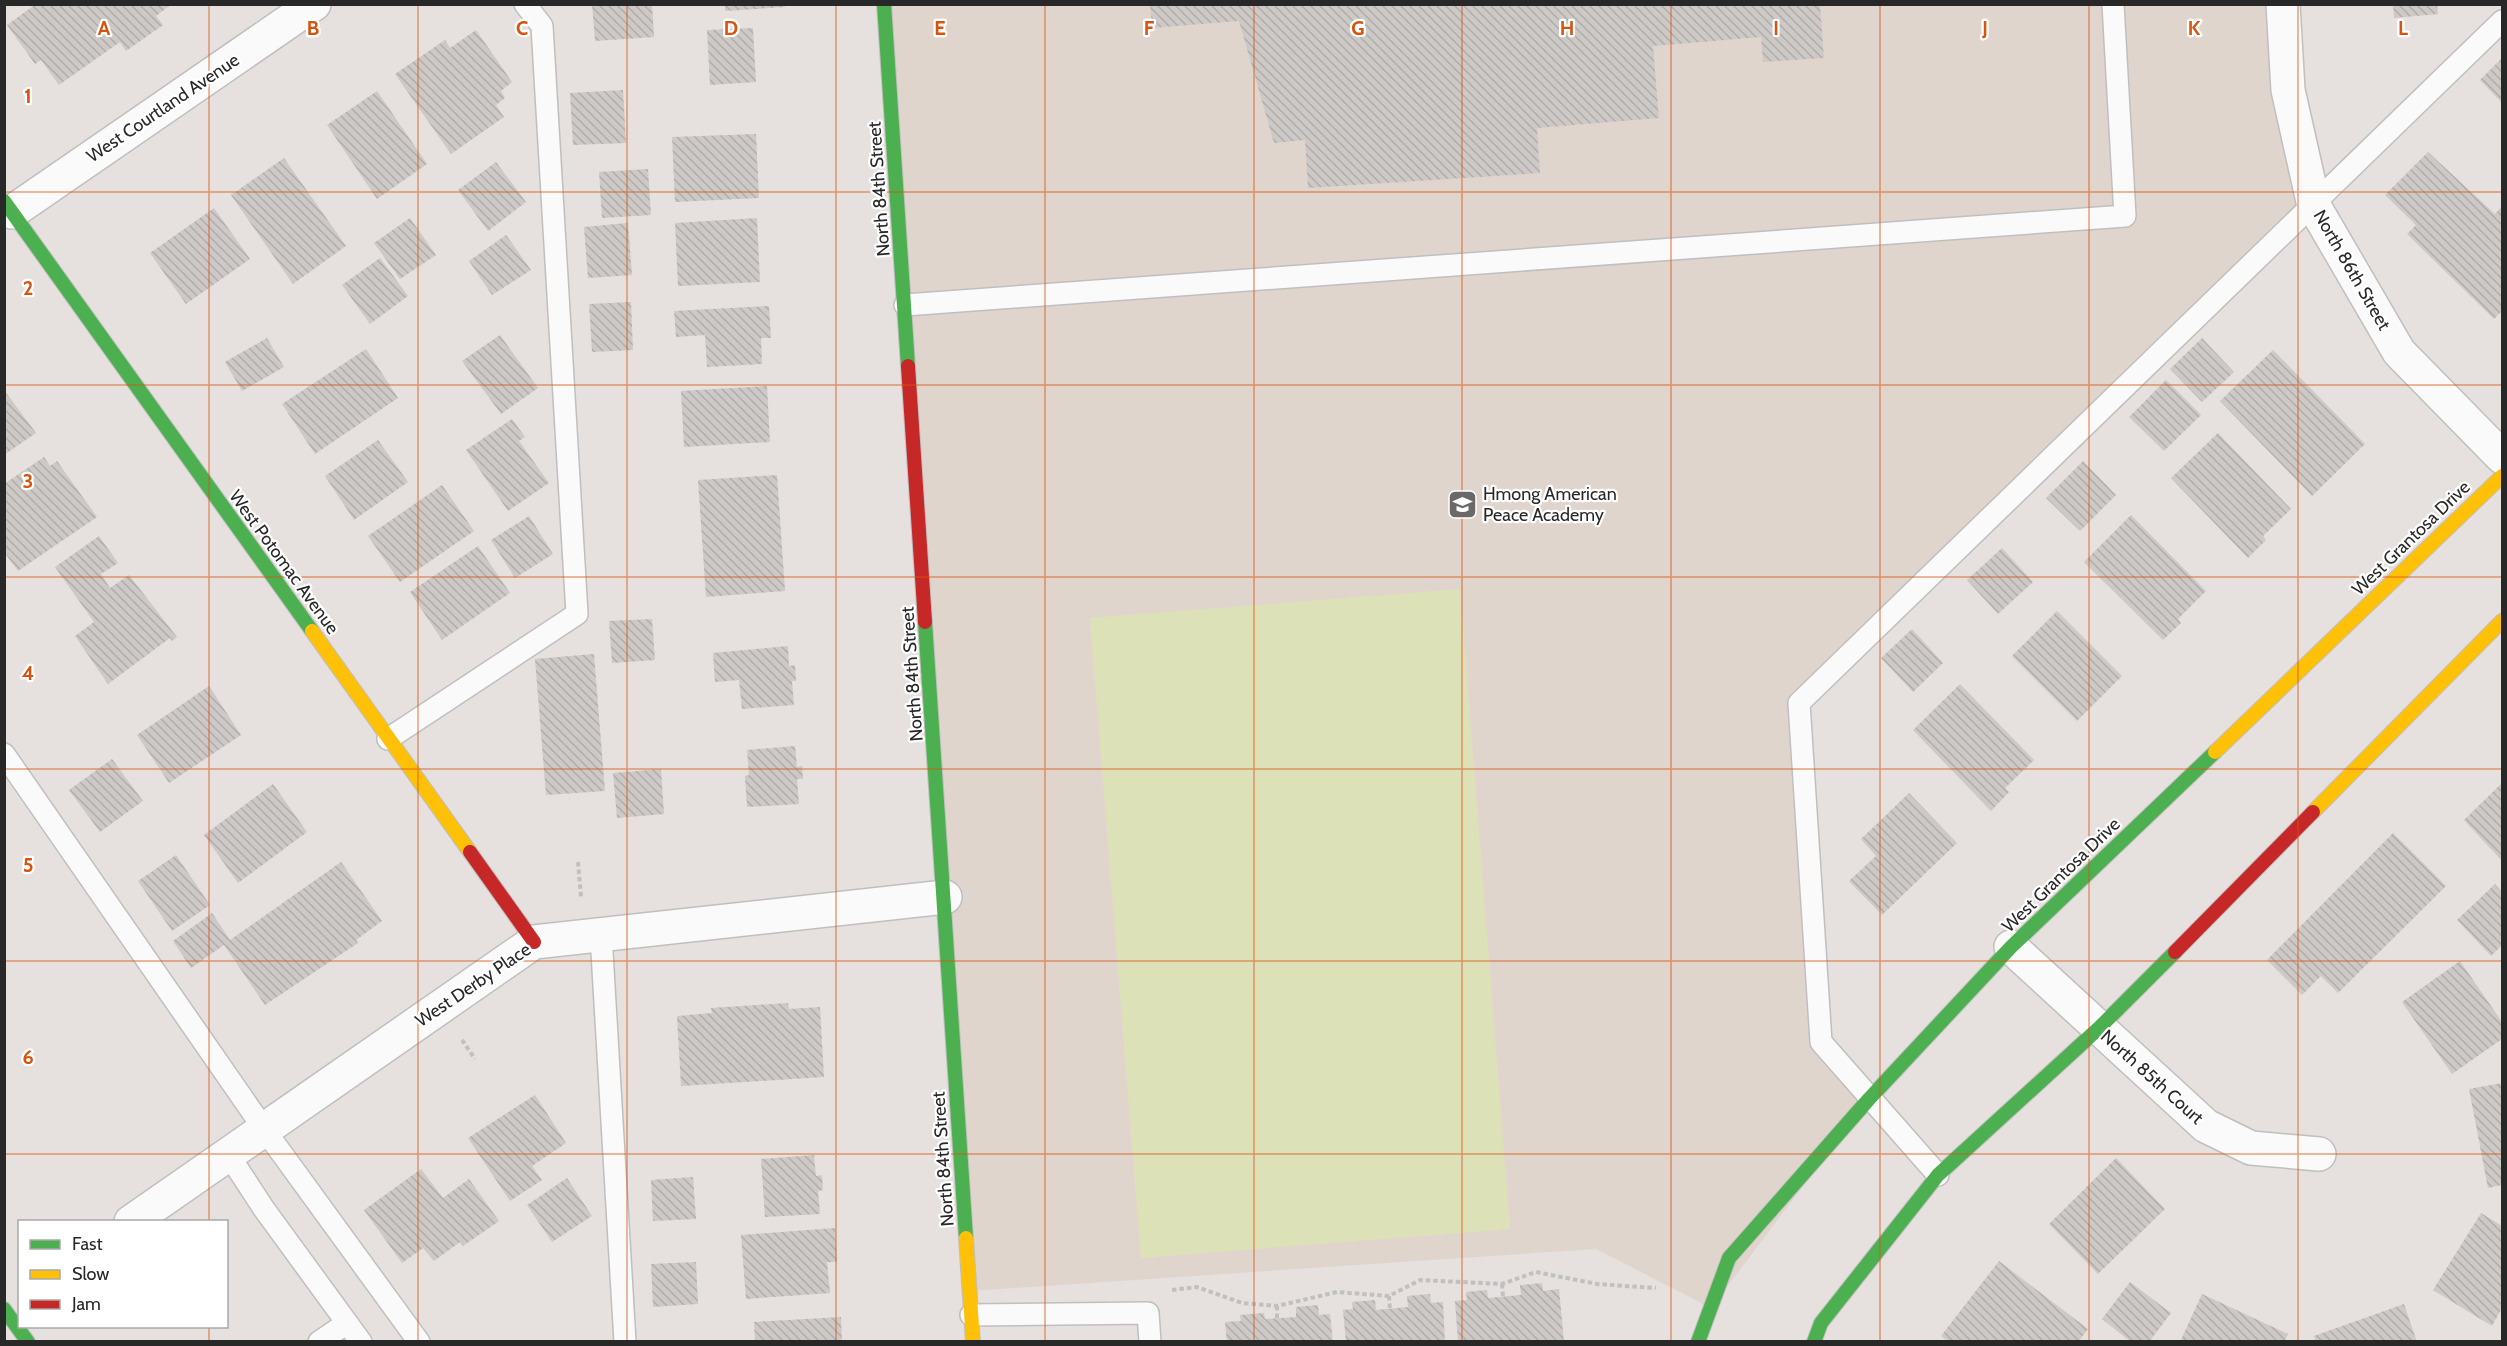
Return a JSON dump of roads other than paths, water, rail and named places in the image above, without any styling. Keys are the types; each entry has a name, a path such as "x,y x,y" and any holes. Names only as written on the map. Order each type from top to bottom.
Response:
{"street":[{"name":"West Courtland Avenue","path":"8,207 314,4"},
{"name":"North 84th Street","path":"884,4 973,1341"},
{"name":"North 86th Street","path":"2283,4 2288,90 2314,206 2399,351 2502,457"},
{"name":"West Potomac Avenue","path":"8,207 534,942"},
{"name":"West Grantosa Drive","path":"1698,1341 1729,1258 1869,1100 2011,947 2502,476"},
{"path":"1814,1341 1821,1323 1938,1175 2099,1028 2502,621"},
{"name":"West Derby Place","path":"132,1220 534,942 945,897"},
{"name":"North 85th Court","path":"2011,947 2206,1126 2251,1148 2319,1154"},
{"path":"18,1301 5,1309 18,1327"},
{"path":"19,1328 28,1341"}],"lane":[{"path":"388,739 577,614 542,26 525,4"},
{"path":"904,305 2125,216 2113,4"},
{"path":"1938,1175 1869,1100 1821,1042 1799,703 2314,206 2502,21"},
{"path":"4,754 264,1130 418,1341"},
{"path":"601,935 625,1341"},
{"path":"228,1154 264,1209 361,1341"},
{"path":"971,1315 1148,1313 1150,1341"},
{"path":"319,1341 347,1323"}],"place":[{"name":"Hmong American Peace Academy","path":"1462,504"}]}
